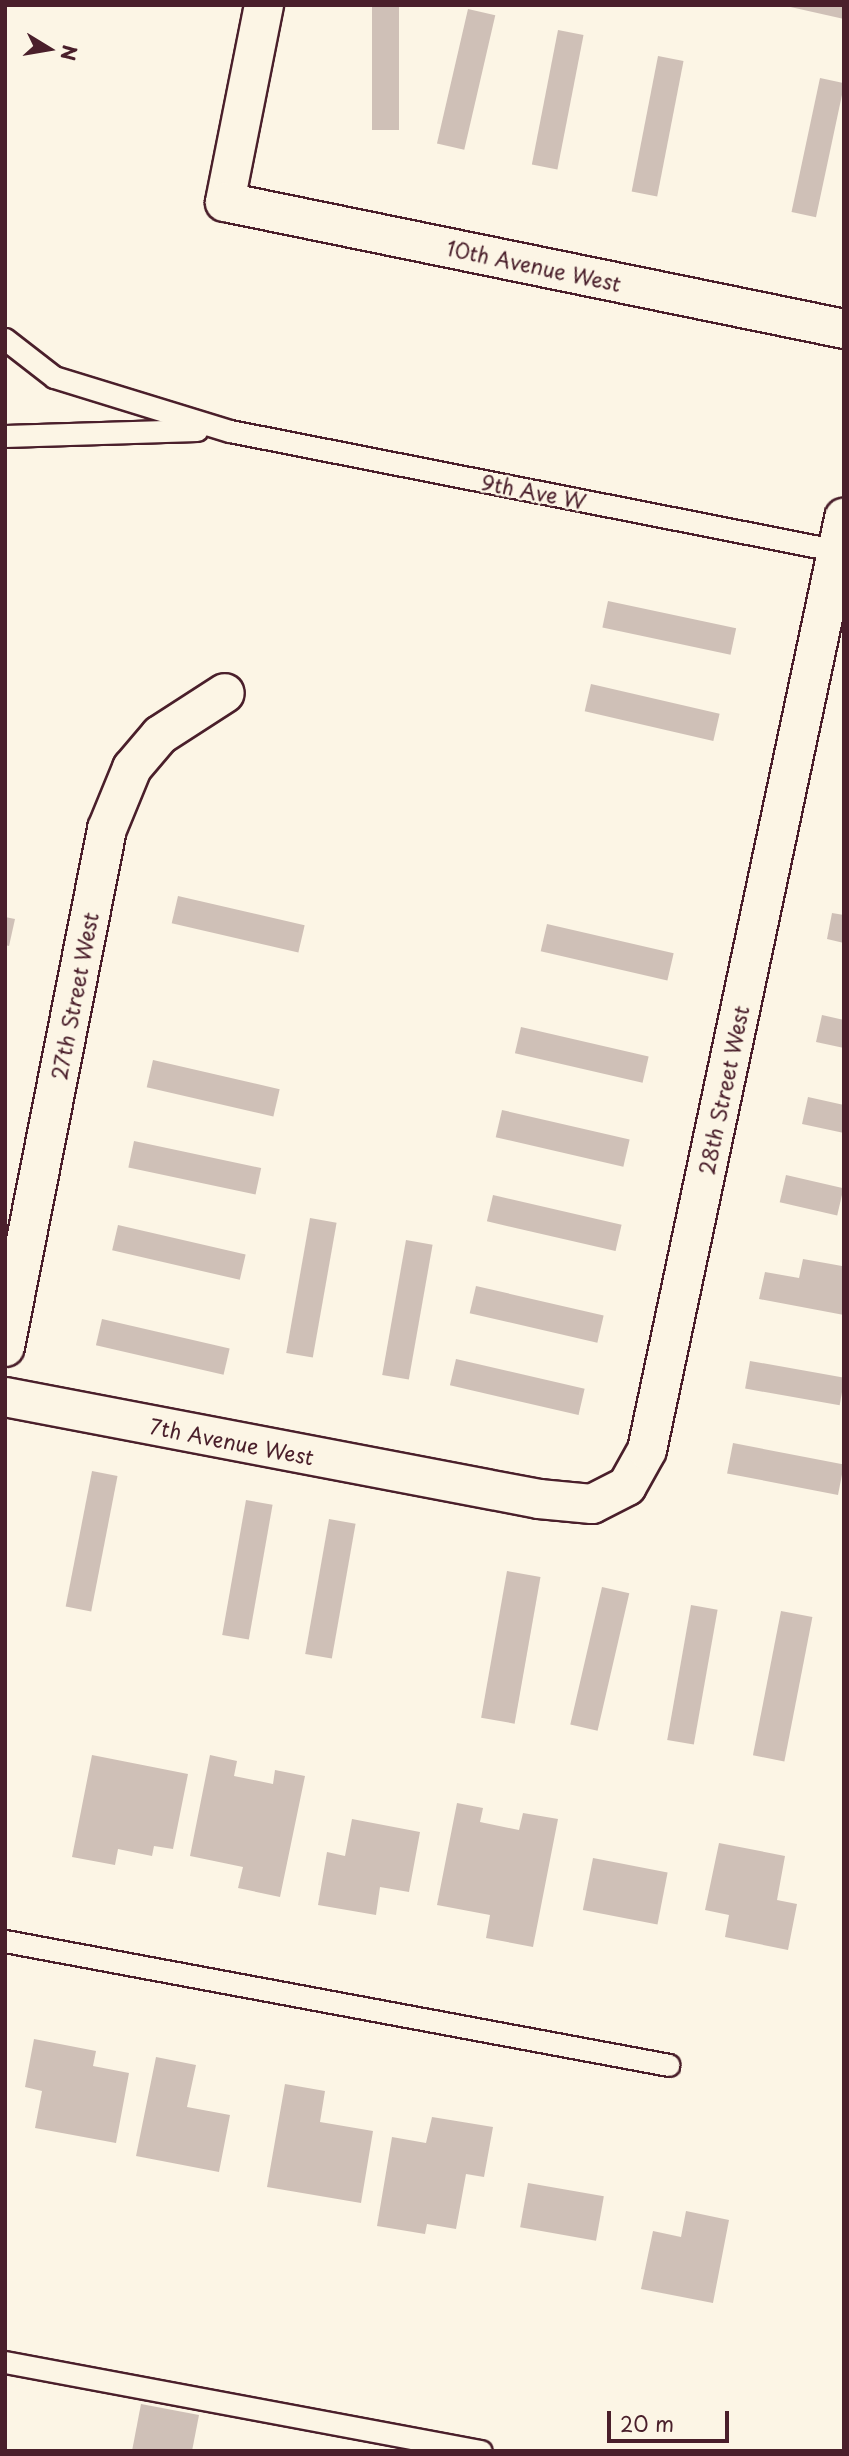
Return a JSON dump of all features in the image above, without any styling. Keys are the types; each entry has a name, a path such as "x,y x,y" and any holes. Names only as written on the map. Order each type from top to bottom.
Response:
{"street":[{"name":"10th Avenue West","path":"264,5 225,202 844,329"},
{"name":"28th Street West","path":"458,1484 592,1504 627,1486 648,1450 841,541"},
{"name":"27th Street West","path":"5,1347 107,829 132,768 159,735 225,693"},
{"name":"7th Avenue West","path":"5,1397 458,1484"}],"lane":[{"path":"5,339 54,377 230,431"},
{"path":"5,436 99,428 230,431"},
{"name":"9th Ave W","path":"230,431 841,541"},
{"path":"5,1941 669,2066"},
{"path":"5,2362 481,2451"}],"building":[{"path":"372,5 399,5 399,130 372,130"},
{"path":"844,5 844,19 786,6"},
{"path":"468,9 495,15 464,150 437,143"},
{"path":"558,30 584,35 557,169 532,164"},
{"path":"658,56 684,61 657,196 632,191"},
{"path":"820,78 844,83 844,85 816,217 792,212"},
{"path":"608,601 736,628 731,655 602,627"},
{"path":"591,684 720,714 713,741 585,711"},
{"path":"178,896 305,925 298,953 172,923"},
{"path":"832,913 844,915 844,943 827,939"},
{"path":"5,917 15,919 9,946 5,945"},
{"path":"547,924 674,953 667,981 541,951"},
{"path":"822,1015 844,1020 844,1048 816,1042"},
{"path":"521,1027 649,1056 643,1083 515,1053"},
{"path":"153,1060 280,1089 273,1117 147,1087"},
{"path":"808,1097 844,1105 844,1133 802,1124"},
{"path":"502,1110 630,1139 623,1167 496,1137"},
{"path":"134,1141 261,1168 256,1194 128,1167"},
{"path":"786,1175 843,1188 837,1216 780,1202"},
{"path":"493,1195 622,1225 616,1251 487,1221"},
{"path":"310,1218 337,1223 313,1358 286,1353"},
{"path":"118,1225 246,1254 240,1280 112,1250"},
{"path":"406,1240 433,1245 409,1380 382,1375"},
{"path":"803,1259 842,1266 844,1315 759,1299 765,1272 799,1278"},
{"path":"476,1286 604,1315 597,1343 470,1313"},
{"path":"102,1319 230,1348 224,1375 96,1345"},
{"path":"456,1359 585,1389 579,1415 450,1385"},
{"path":"750,1361 844,1378 840,1405 745,1389"},
{"path":"733,1443 844,1465 838,1495 727,1473"},
{"path":"92,1471 118,1476 91,1611 66,1606"},
{"path":"246,1500 273,1505 249,1640 222,1635"},
{"path":"329,1519 356,1524 332,1659 305,1654"},
{"path":"507,1571 540,1577 515,1724 481,1718"},
{"path":"602,1587 629,1593 598,1731 570,1724"},
{"path":"691,1605 718,1610 694,1745 667,1740"},
{"path":"781,1611 812,1617 784,1761 753,1755"},
{"path":"92,1755 188,1774 173,1849 154,1846 152,1856 118,1849 115,1865 72,1857"},
{"path":"210,1755 237,1761 234,1776 273,1784 275,1770 305,1776 280,1897 238,1888 243,1867 190,1856"},
{"path":"457,1803 483,1808 480,1822 519,1830 523,1813 558,1819 533,1947 486,1938 490,1915 437,1905"},
{"path":"352,1819 420,1832 409,1892 380,1887 376,1915 318,1905 327,1852 345,1856"},
{"path":"719,1843 785,1856 777,1900 797,1904 788,1950 725,1937 729,1915 705,1910"},
{"path":"593,1858 668,1873 657,1925 583,1910"},
{"path":"34,2039 96,2051 93,2066 129,2073 116,2143 35,2128 42,2091 25,2087"},
{"path":"156,2057 196,2065 187,2107 230,2115 219,2172 136,2156"},
{"path":"285,2084 325,2091 320,2122 373,2131 361,2203 267,2187"},
{"path":"432,2117 493,2127 484,2177 466,2174 456,2229 427,2224 425,2234 377,2226 392,2137 426,2143"},
{"path":"528,2183 604,2196 596,2241 520,2227"},
{"path":"686,2211 729,2220 713,2303 641,2289 653,2231 681,2237"},
{"path":"141,2404 199,2415 192,2451 132,2451"}]}
